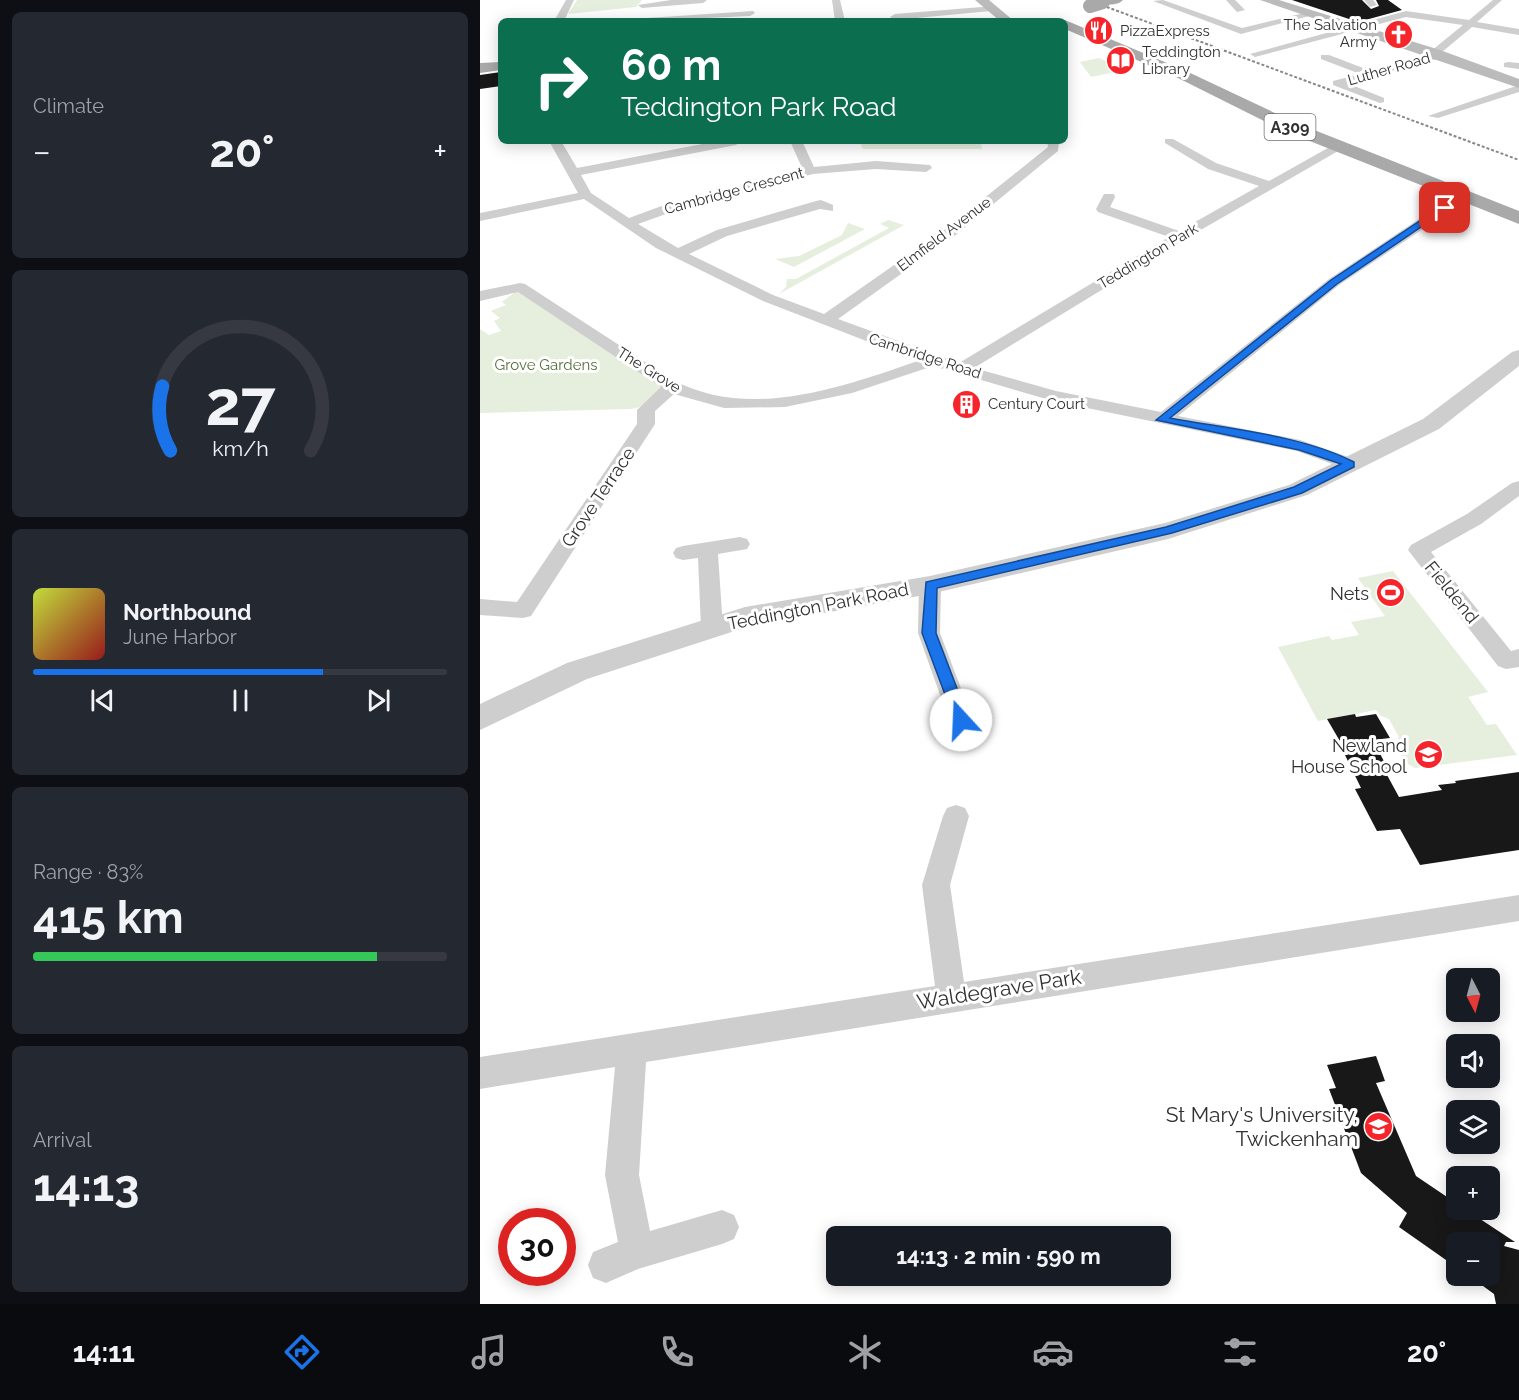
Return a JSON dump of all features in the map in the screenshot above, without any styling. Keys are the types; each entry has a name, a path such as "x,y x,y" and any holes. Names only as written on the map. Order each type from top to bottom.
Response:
{"main road":[{"path":"1266,0 1438,54 1519,86"},
{"path":"1067,16 1107,1"},
{"path":"986,4 1004,18"},
{"name":"A309","path":"1067,16 1235,102 1339,147 1519,218"},
{"path":"480,68 498,66"}],"street":[{"path":"561,18 570,0"},
{"path":"642,5 703,0"},
{"path":"724,18 750,17 750,0"},
{"path":"836,0 839,18"},
{"path":"1230,0 1240,10"},
{"path":"1484,0 1497,1"},
{"path":"1157,1 1241,31 1311,14"},
{"path":"1438,54 1497,1"},
{"path":"895,17 986,4"},
{"path":"1255,54 1413,14 1519,32"},
{"name":"Luther Road","path":"1379,97 1337,83 1438,54"},
{"path":"1325,61 1337,62 1371,74"},
{"path":"1508,65 1519,66"},
{"path":"1434,116 1519,86"},
{"path":"1169,141 1212,166 1270,186"},
{"name":"Cambridge Road","path":"557,144 586,195 628,223 677,254 768,298 825,321 933,361 1053,396 1162,420 1300,446 1350,464"},
{"path":"572,173 721,144"},
{"name":"Cambridge Crescent","path":"628,223 672,207 810,171 797,144"},
{"name":"Elmfield Avenue","path":"825,321 952,231 1054,148 1053,144"},
{"name":"Teddington Park","path":"961,369 1180,236 1339,147"},
{"path":"883,182 898,166"},
{"path":"810,171 898,166 926,168"},
{"path":"480,217 586,195"},
{"path":"1162,420 1334,282 1463,196"},
{"path":"1109,197 1103,209 1180,236"},
{"path":"677,254 739,227 821,204 828,208"},
{"name":"The Grove","path":"480,296 520,287 672,387 716,401 760,405 779,403 883,378 933,361"},
{"name":"Teddington Park Road","path":"480,718 577,671 745,617 930,585 1168,531 1298,490 1431,424 1519,356"},
{"name":"Grove Terrace","path":"480,607 523,610 646,424 646,410 672,387"},
{"name":"Fieldend","path":"1519,487 1474,519 1418,550 1506,660 1519,658"},
{"path":"683,554 740,544"},
{"path":"708,551 712,628"},
{"path":"930,585 929,633 961,720"},
{"path":"951,997 936,885 956,816"},
{"name":"Waldegrave Park","path":"480,1073 1519,908"},
{"path":"632,1049 622,1149 622,1175 637,1252"},
{"path":"606,1265 637,1252 722,1227"}],"green space":[{"path":"577,0 642,0 636,7 568,14"},
{"path":"1099,58 1125,70 1091,77 1080,62"},
{"path":"860,144 981,144 982,149 863,149"},
{"path":"888,220 904,225 779,294 786,287 787,279 796,279 889,228 880,224"},
{"path":"848,223 865,229 794,267 775,259 799,256 842,235"},
{"name":"Grove Gardens","path":"532,291 661,383 662,389 640,407 631,409 480,413 480,329 489,335 501,331 494,321 500,318 491,311 506,305 502,302 515,292"},
{"path":"1393,571 1488,692 1468,697 1487,725 1496,724 1517,755 1415,768 1406,763 1396,743 1399,737 1389,719 1381,716 1376,710 1318,721 1278,647 1329,636 1332,640 1359,635 1351,622 1385,616 1358,578"}],"building":[{"path":"1292,0 1362,0 1371,9 1379,6 1376,0 1388,0 1402,10 1358,22"},
{"path":"498,72 498,86 480,89 480,75"},
{"name":"Newland House School","path":"1355,714 1356,717 1376,714 1390,738 1373,740 1399,797 1442,790 1438,785 1456,783 1455,781 1519,772 1519,850 1420,865 1400,829 1377,831 1355,789 1361,788 1345,755 1348,755 1327,719"},
{"path":"1376,1056 1385,1081 1376,1083 1416,1176 1446,1196 1446,1220 1482,1220 1500,1232 1446,1232 1446,1260 1399,1227 1407,1213 1361,1173 1329,1089 1336,1088 1327,1065"},
{"path":"1500,1232 1515,1242 1506,1242 1504,1246 1519,1250 1519,1304 1496,1304 1494,1294 1483,1286 1500,1286"}],"railway":[{"path":"1088,0 1519,160"}],"place":[{"name":"PizzaExpress","path":"1099,31"},
{"name":"The Salvation Army","path":"1398,34"},
{"name":"Teddington Library","path":"1121,61"},
{"name":"Century Court","path":"967,404"},
{"name":"Nets","path":"1390,593"},
{"name":"Newland House School","path":"1428,755"},
{"name":"St Mary's University, Twickenham","path":"1379,1126"}],"route":[{"path":"961,720 929,633 930,585 1168,531 1298,490 1350,464 1300,446 1162,420 1334,282 1445,208"}]}
